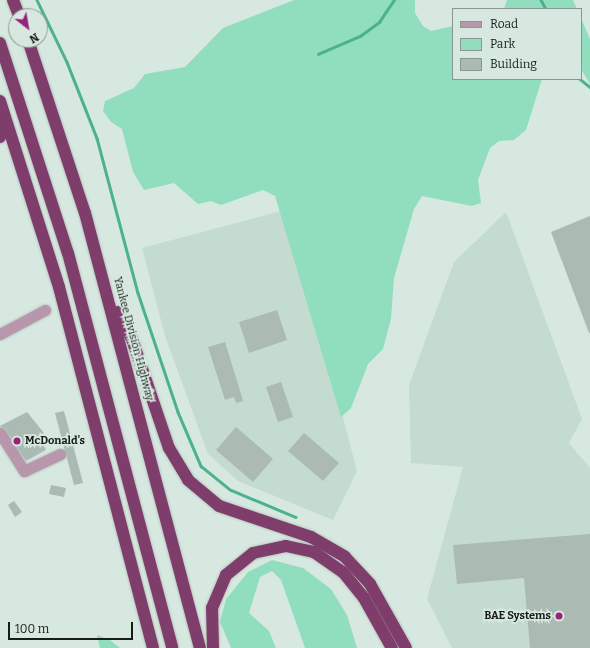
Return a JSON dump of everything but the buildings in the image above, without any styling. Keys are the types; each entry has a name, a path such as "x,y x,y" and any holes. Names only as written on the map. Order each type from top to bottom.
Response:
{"highway":[{"path":"0,43 68,253 172,648"},
{"name":"Yankee Division Highway","path":"31,48 67,154 108,295 200,648"},
{"path":"0,137 2,106"},
{"path":"2,106 59,286 153,648"},
{"path":"108,295 132,339 171,453 188,480 219,506 311,537 345,557 370,584 406,648"},
{"path":"213,648 212,608 226,575 253,553 286,546 318,554 348,576 392,648"}],"lane":[{"path":"0,334 45,310"},
{"path":"0,434 24,471 60,454"}],"shaded area":[{"path":"289,209 357,471 333,520 238,481 208,454 165,336 142,248"},
{"path":"506,212 582,419 569,443 590,468 590,648 452,648 427,599 463,467 411,463 409,385 454,262"}],"green space":[{"path":"294,0 415,0 415,13 423,26 431,31 452,26 452,80 542,80 526,130 514,140 499,141 490,148 478,180 481,203 472,206 422,196 414,209 394,278 391,319 383,349 368,364 351,408 341,417 275,196 263,190 221,205 211,201 198,204 174,183 144,190 133,172 122,129 111,122 103,111 105,101 134,88 145,74 185,67 223,28"},
{"path":"507,0 573,0 577,8 504,8"},
{"path":"582,20 590,39 590,84 582,71"},
{"path":"272,560 303,568 331,589 347,615 357,648 305,648 281,580 272,571 260,577 249,613 269,631 276,648 231,648 220,622 226,599 248,572"},
{"path":"97,635 110,640 120,648 100,648"}],"waterway":[{"path":"37,0 67,62 97,138 138,293 178,412 201,466 231,490 296,517"},
{"path":"318,54 360,36 379,22 394,0"},
{"path":"541,0 545,8"},
{"path":"581,80 590,87"}],"place":[{"name":"McDonald's","path":"17,441"},
{"name":"BAE Systems","path":"559,616"}]}
